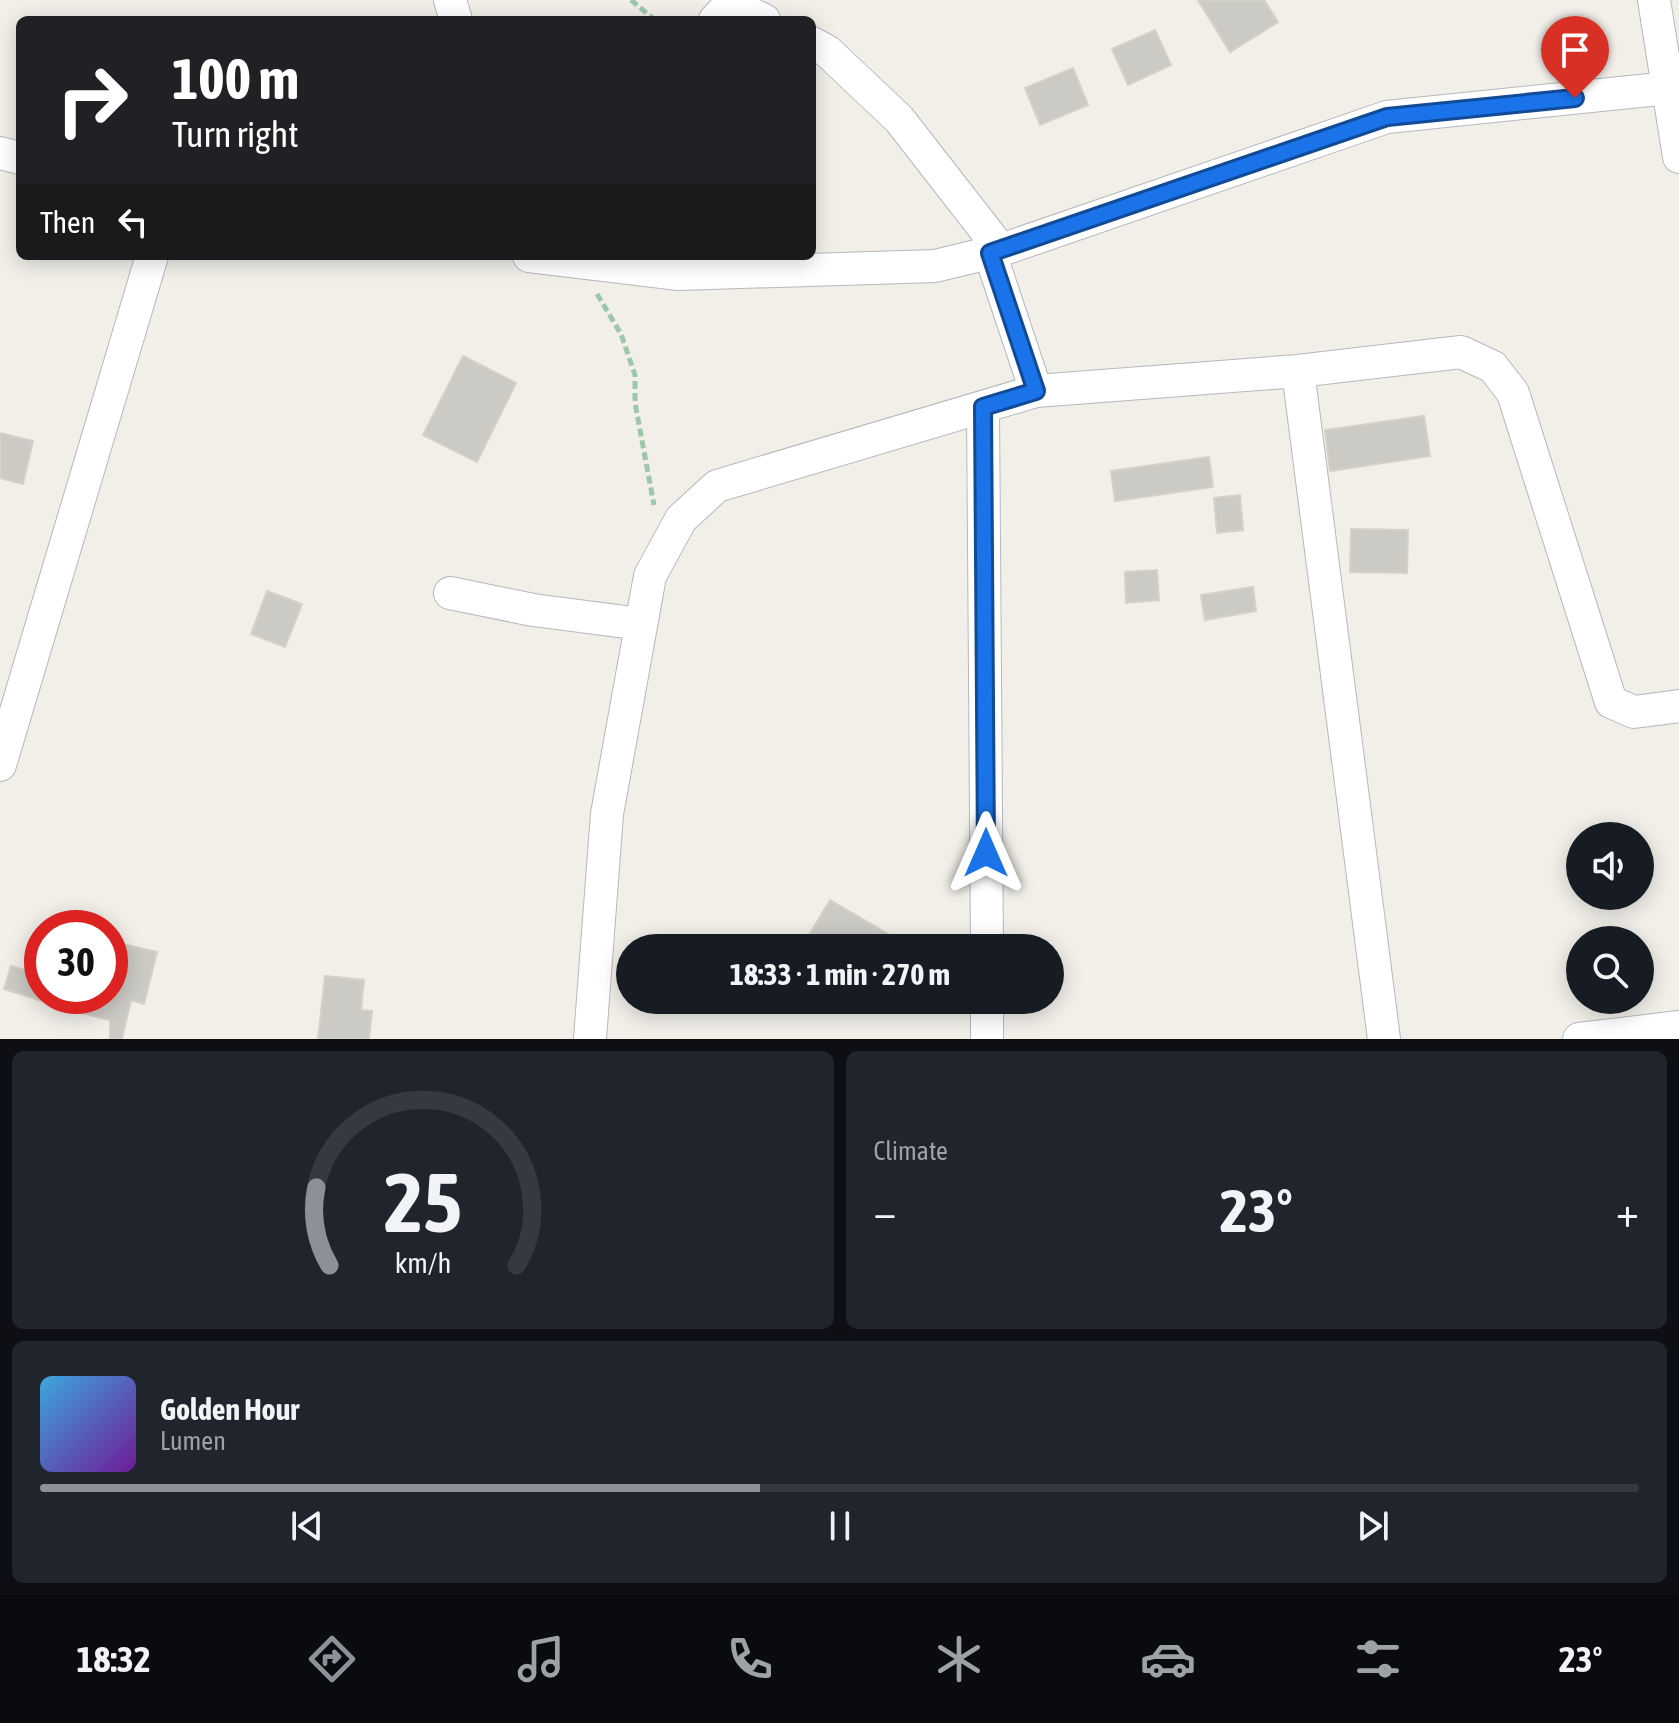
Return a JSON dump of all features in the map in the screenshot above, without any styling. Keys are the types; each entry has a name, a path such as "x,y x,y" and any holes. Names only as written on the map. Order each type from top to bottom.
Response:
{"street":[{"path":"1654,0 1674,85 1679,157"},
{"path":"719,16 730,4 756,16"},
{"path":"816,45 827,51 899,119 995,252 1036,391"},
{"path":"562,260 679,274 935,266 995,252 1387,117 1674,85"},
{"path":"0,765 151,260"},
{"path":"590,1039 607,814 650,576 681,519 717,486 1036,391 1298,371 1461,352 1493,367 1513,393 1611,702 1634,712 1679,706"},
{"path":"1298,371 1384,1039"},
{"path":"983,407 987,934"},
{"path":"450,593 533,610 641,624"},
{"path":"987,1014 987,1039"},
{"path":"1579,1039 1679,1027"}],"path":[{"path":"631,0 650,16"},
{"path":"578,262 621,334 635,375 637,418 657,520 674,532"}],"building":[{"path":"1198,0 1264,0 1278,22 1230,52"},
{"path":"1155,30 1171,65 1128,85 1112,49"},
{"path":"1073,68 1088,105 1040,125 1025,88"},
{"path":"463,356 516,383 477,462 423,435"},
{"path":"1424,416 1430,456 1330,471 1325,430"},
{"path":"0,433 33,441 23,484 0,478"},
{"path":"1209,457 1213,487 1115,501 1111,471"},
{"path":"1240,495 1243,530 1217,533 1214,498"},
{"path":"1351,529 1408,530 1407,573 1350,572"},
{"path":"1157,570 1159,600 1126,603 1125,572"},
{"path":"1253,587 1256,611 1205,620 1201,595"},
{"path":"267,591 302,604 285,647 251,634"},
{"path":"830,900 888,934 809,934"},
{"path":"128,945 157,952 144,1004 131,1000 128,1013"},
{"path":"11,966 24,970 24,995 4,989"},
{"path":"325,976 364,980 361,1010 372,1011 369,1039 318,1039"},
{"path":"86,1014 128,1014 122,1039 110,1039 110,1020"}],"route":[{"path":"986,853 983,407 1036,391 990,253 1387,117 1575,98"}]}
